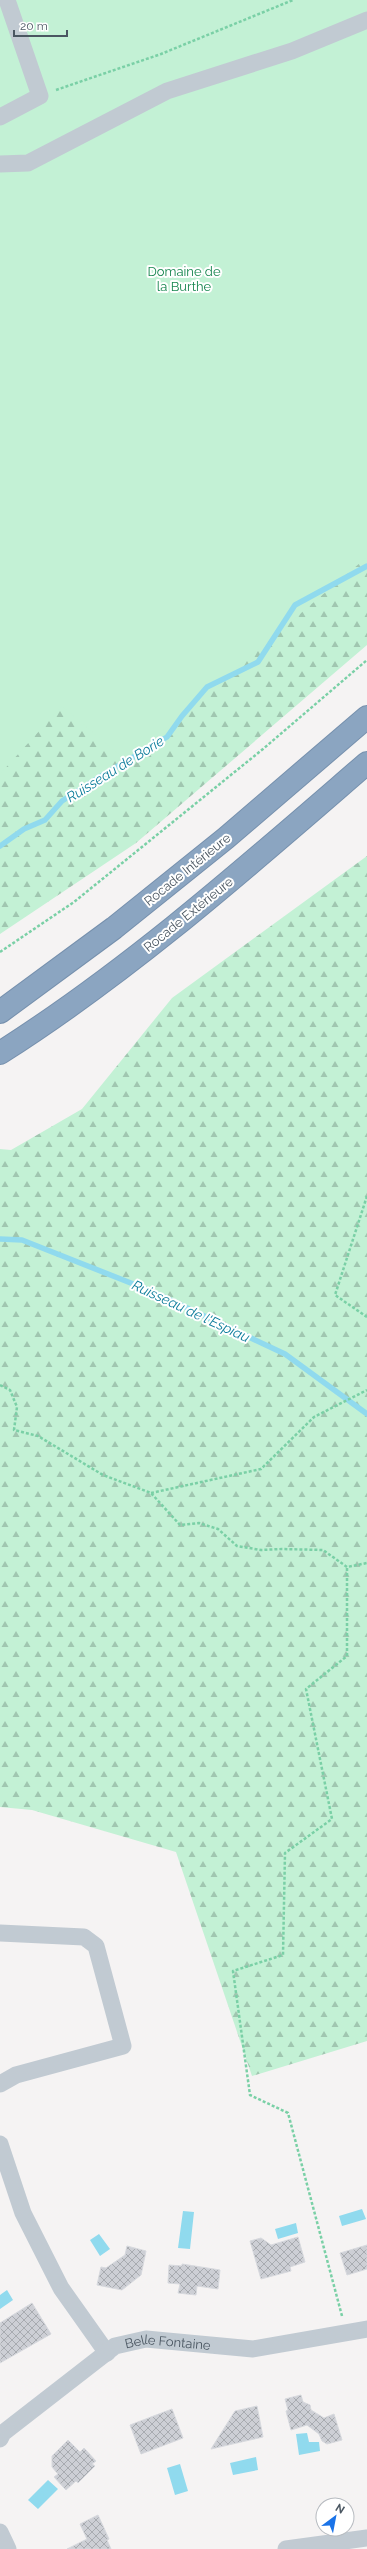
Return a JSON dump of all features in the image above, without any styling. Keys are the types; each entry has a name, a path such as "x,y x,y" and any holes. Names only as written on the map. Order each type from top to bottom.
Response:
{"highway":[{"name":"Rocade Intérieure","path":"0,1012 114,928 201,858 367,718"},
{"name":"Rocade Extérieure","path":"0,1053 33,1032 140,953 242,870 367,763"}],"street":[{"path":"0,117 40,96 7,0"},
{"path":"0,164 28,163 167,91 292,51 367,20"},
{"path":"0,1933 84,1937 96,1946 123,2046 16,2075 0,2084"},
{"path":"0,2144 23,2213 61,2288 107,2353"},
{"name":"Belle Fontaine","path":"0,2439 3,2433 115,2346 146,2339 253,2349 367,2329"},
{"path":"0,2532 8,2549"},
{"path":"286,2549 367,2538"}],"path":[{"path":"40,96 161,54 293,0"},
{"path":"0,952 74,902 263,749 367,660"},
{"path":"367,1196 335,1295 367,1317"},
{"path":"0,1385 10,1390 17,1407 14,1430 38,1436 103,1475 151,1493 180,1525 199,1523 218,1529 238,1546 262,1550 282,1548 323,1550 347,1567 367,1563"},
{"path":"151,1493 261,1469 314,1417 367,1390"},
{"path":"346,2332 288,2113 250,2095 233,1971 283,1956 285,1853 332,1819 306,1689 347,1656 347,1567"}],"green space":[{"name":"Domaine de la Burthe","path":"0,0 367,0 367,557 128,760 117,753 62,706 0,774"},
{"path":"367,272 367,645 136,843 0,934 0,537"},
{"path":"367,856 367,2041 252,2076 176,1852 32,1810 0,1807 0,1149 11,1150 82,1109 172,998"}],"water":[{"path":"362,2209 366,2219 342,2226 339,2216"},
{"path":"183,2211 194,2212 190,2249 178,2248"},
{"path":"296,2223 298,2233 278,2239 275,2229"},
{"path":"99,2234 110,2249 100,2256 90,2240"},
{"path":"7,2290 13,2300 0,2309 0,2295"},
{"path":"307,2433 309,2442 319,2442 320,2451 299,2455 296,2434"},
{"path":"256,2457 258,2470 233,2475 230,2463"},
{"path":"180,2464 188,2491 175,2495 167,2468"},
{"path":"48,2480 58,2489 38,2509 28,2500"}],"building":[{"path":"298,2237 305,2262 290,2267 291,2271 261,2279 250,2241 261,2238 271,2245"},
{"path":"367,2245 367,2269 347,2275 340,2253"},
{"path":"127,2246 146,2251 141,2275 122,2290 97,2285 101,2267 106,2268 125,2255"},
{"path":"182,2264 220,2270 218,2289 197,2286 196,2295 178,2293 180,2284 168,2283 169,2265 182,2266"},
{"path":"32,2303 51,2334 0,2363 0,2323"},
{"path":"301,2395 303,2402 310,2405 311,2410 324,2418 334,2414 342,2440 327,2444 322,2441 319,2434 307,2425 291,2430 286,2411 288,2410 285,2399"},
{"path":"257,2406 263,2437 211,2449 235,2411"},
{"path":"172,2409 183,2438 141,2454 130,2425"},
{"path":"68,2440 80,2452 84,2448 96,2461 92,2464 95,2466 78,2483 76,2481 66,2490 54,2477 58,2474 52,2467 52,2456"},
{"path":"98,2515 109,2539 107,2540 111,2549 67,2549 87,2539 80,2524"}],"waterway":[{"name":"Ruisseau de Borie","path":"0,846 24,829 45,820 62,801 167,737 182,716 207,687 258,662 295,605 367,566"},
{"name":"Ruisseau de l'Espiau","path":"0,1239 22,1240 151,1291 285,1354 367,1414"}]}
